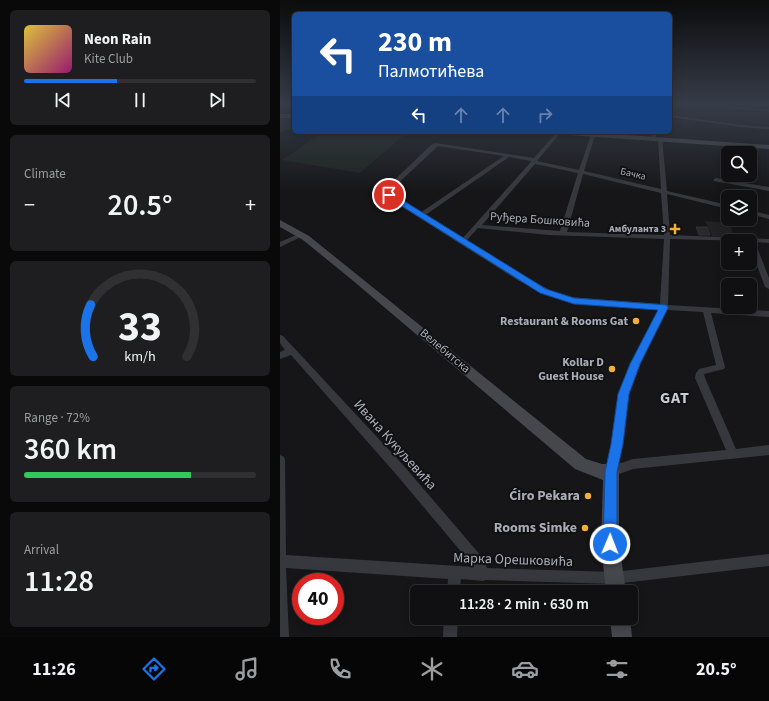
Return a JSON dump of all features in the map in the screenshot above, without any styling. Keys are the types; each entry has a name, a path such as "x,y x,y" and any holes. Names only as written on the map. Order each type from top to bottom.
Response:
{"street":[{"path":"463,241 510,190 558,134"},
{"path":"563,233 568,212 593,134 656,137 769,147"},
{"path":"615,585 610,544 611,472 617,444 624,394 635,364 664,308 667,237 664,191 656,137"},
{"name":"Бачка","path":"421,215 393,199 387,191 433,146 443,144 509,155 721,205"},
{"path":"509,155 421,215 529,283 558,297 574,301 769,314"},
{"path":"716,180 769,189"},
{"path":"757,214 769,217"},
{"name":"Велебитска","path":"280,223 301,235 356,276 581,464 602,472 611,472"},
{"name":"Руђера Бошковића","path":"477,226 531,232 721,240"},
{"path":"280,245 301,235"},
{"name":"Руђера Бошковића","path":"757,241 769,241"},
{"path":"757,255 769,288"},
{"path":"707,311 721,367 702,370 700,373 700,378 733,453"},
{"name":"Ивана Кукуљевића","path":"280,338 478,561 483,575"},
{"path":"280,356 288,352 293,352"},
{"path":"611,472 633,464 769,450"},
{"path":"280,460 282,637"},
{"name":"Марка Орешковића","path":"280,561 615,585 769,560"},
{"path":"454,585 455,574"},
{"path":"450,637 451,625"},
{"path":"621,625 622,637"}],"shaded area":[{"path":"321,134 405,134 360,173 282,160"},
{"path":"705,221 721,222 721,226 731,226 733,234 721,234 721,237 712,236"}],"building":[{"path":"696,227 707,227 710,235 699,235"}],"place":[{"name":"Амбуланта 3","path":"675,229"},
{"name":"Restaurant & Rooms Gat","path":"636,321"},
{"name":"Kollar D Guest House","path":"612,369"},
{"name":"Ćiro Pekara","path":"588,496"},
{"name":"Rooms Simke","path":"585,528"}],"district":[{"name":"GAT","path":"675,398"}],"route":[{"path":"389,195 393,199 543,291 574,301 616,303 664,308 635,364 624,394 617,444 611,472 610,544"}]}
